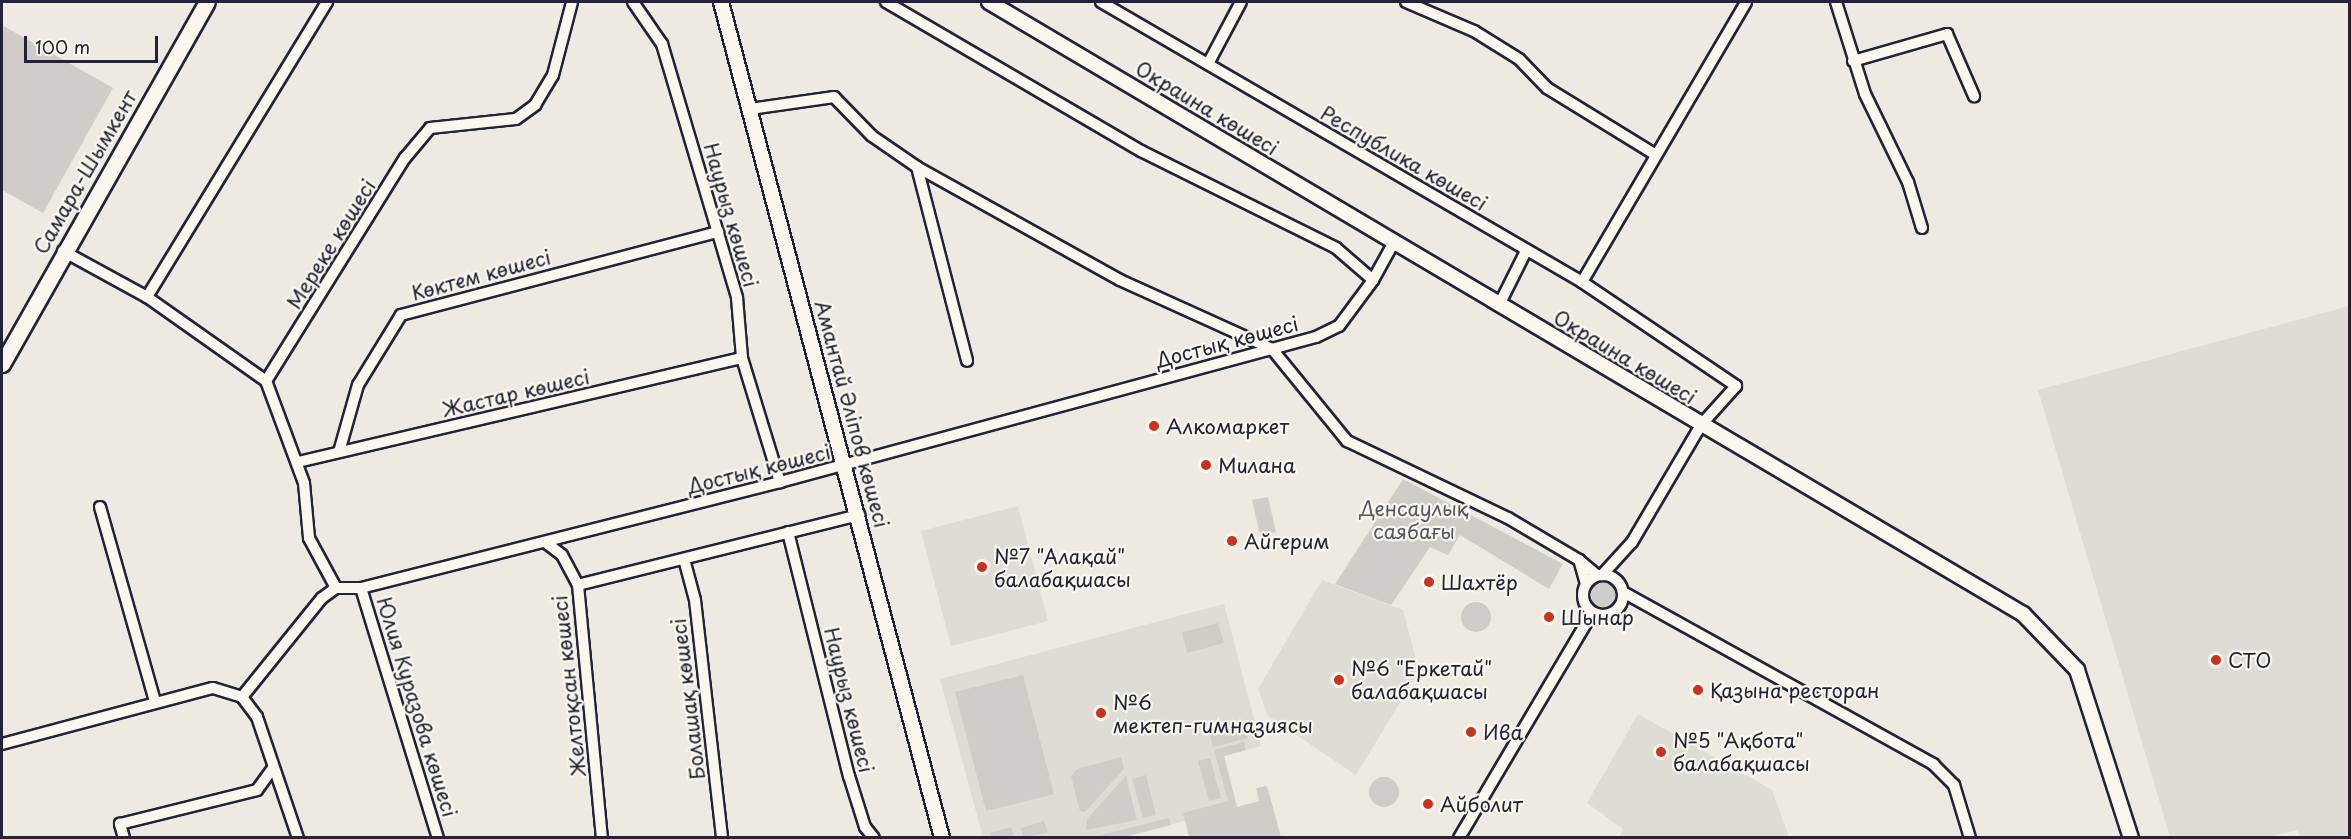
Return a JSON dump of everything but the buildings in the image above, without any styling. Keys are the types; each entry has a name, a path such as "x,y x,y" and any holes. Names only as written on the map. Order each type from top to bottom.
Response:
{"highway":[{"name":"Самара-Шымкент","path":"2,364 63,251 207,2"}],"main road":[{"name":"Амантай Әліпов көшесі","path":"721,2 846,465 942,837"},
{"name":"Окраина көшесі","path":"989,2 2045,632 2067,656 2086,690 2131,837"}],"street":[{"path":"147,297 327,2"},
{"name":"Мереке көшесі","path":"266,381 405,158 430,128 516,119 536,105 553,75 572,2"},
{"name":"Наурыз көшесі","path":"633,2 662,44 737,298 742,358 780,482"},
{"path":"886,2 1141,151 1336,248 1373,280"},
{"name":"Республика көшесі","path":"1101,2 1582,282 1736,386 1701,425"},
{"path":"1208,64 1241,2"},
{"path":"1406,2 1474,31 1519,59 1547,88 1656,155"},
{"path":"1732,2 1738,2"},
{"path":"1582,282 1746,2"},
{"path":"1836,2 1853,61 1908,183 1922,228"},
{"path":"1853,61 1947,34 1974,96"},
{"path":"750,109 834,97 872,136 917,167 1120,280 1272,350 1347,441 1508,518 1600,575 1616,579"},
{"path":"917,167 967,361"},
{"name":"Көктем көшесі","path":"339,452 358,385 400,315 718,232"},
{"name":"Достық көшесі","path":"336,588 361,588 545,542 846,465 1272,350 1339,326 1373,280 1394,243"},
{"path":"63,251 147,297 266,381 298,462 309,538 336,588 322,598 242,697"},
{"path":"1500,305 1526,251"},
{"name":"Жастар көшесі","path":"298,462 742,358"},
{"path":"1701,425 1619,561 1616,579 1623,592 1933,765 1954,785 1970,837"},
{"path":"100,507 155,702"},
{"path":"578,585 859,515"},
{"name":"Наурыз көшесі","path":"788,532 849,776 865,827 874,837"},
{"name":"Желтоқсан көшесі","path":"545,542 562,555 578,585 602,837"},
{"name":"Болашақ көшесі","path":"684,558 694,600 722,837"},
{"path":"1579,560 1586,584 1582,597 1592,613"},
{"path":"1586,584 1619,561"},
{"name":"Юлия Куразова көшесі","path":"361,588 438,837"},
{"path":"1592,613 1615,611 1623,592"},
{"path":"1459,837 1592,613"},
{"path":"2,744 213,688 242,697 257,717 298,837"},
{"path":"124,837 120,824 257,790 273,768"}],"shaded area":[{"path":"2349,306 2349,837 2300,837 2297,830 2270,837 2170,837 2038,390"},
{"name":"№7 \"Алақай\" балабақшасы","path":"1018,506 1048,621 951,646 921,531"},
{"name":"№6 \"Еркетай\" балабақшасы","path":"1322,580 1403,610 1419,671 1356,775 1268,716 1258,689"},
{"name":"№6 мектеп-гимназиясы","path":"1224,604 1261,746 1224,756 1237,807 1124,837 983,837 940,679"},
{"name":"№5 \"Ақбота\" балабақшасы","path":"1638,714 1772,790 1789,837 1619,837 1623,829 1587,803"}],"green space":[{"path":"2,25 113,88 43,213 2,190"},
{"name":"Денсаулық саябағы","path":"1403,479 1563,564 1549,589 1460,535 1448,555 1430,547 1391,605 1335,584"},
{"path":"1268,497 1276,532 1260,535 1252,500"},
{"path":"1604,582 1613,586 1617,595 1613,604 1604,608 1595,604 1591,595 1595,586"},
{"path":"1476,602 1487,606 1491,617 1487,628 1476,632 1465,628 1461,617 1465,606"},
{"path":"1218,623 1224,643 1187,653 1182,632"},
{"path":"1023,675 1054,794 986,811 955,692"},
{"path":"1244,725 1248,738 1213,747 1210,734"},
{"path":"1244,742 1246,750 1224,756 1237,807 1259,801 1256,788 1267,786 1281,837 1189,837 1183,813 1228,801 1214,750"},
{"path":"1121,757 1124,769 1085,812 1080,811 1071,776 1077,769"},
{"path":"1210,758 1221,798 1209,801 1198,761"},
{"path":"1146,775 1156,815 1143,818 1132,779"},
{"path":"1126,776 1137,820 1086,830 1087,819"},
{"path":"1384,777 1390,778 1398,786 1398,798 1390,806 1384,807 1378,806 1370,798 1369,792 1370,786 1378,778"},
{"path":"1169,818 1171,825 1124,837 1094,837"},
{"path":"1044,821 1048,833 1023,837 1021,828"},
{"path":"1011,827 1014,837 991,837 990,833"}],"place":[{"name":"Алкомаркет","path":"1154,426"},
{"name":"Милана","path":"1206,465"},
{"name":"Айгерим","path":"1232,541"},
{"name":"№7 \"Алақай\" балабақшасы","path":"982,567"},
{"name":"Шахтёр","path":"1429,582"},
{"name":"Шынар","path":"1549,617"},
{"name":"СТО","path":"2216,660"},
{"name":"№6 \"Еркетай\" балабақшасы","path":"1339,680"},
{"name":"Қазына ресторан","path":"1698,690"},
{"name":"№6 мектеп-гимназиясы","path":"1101,713"},
{"name":"Ива","path":"1471,732"},
{"name":"№5 \"Ақбота\" балабақшасы","path":"1661,752"},
{"name":"Айболит","path":"1428,804"}]}
